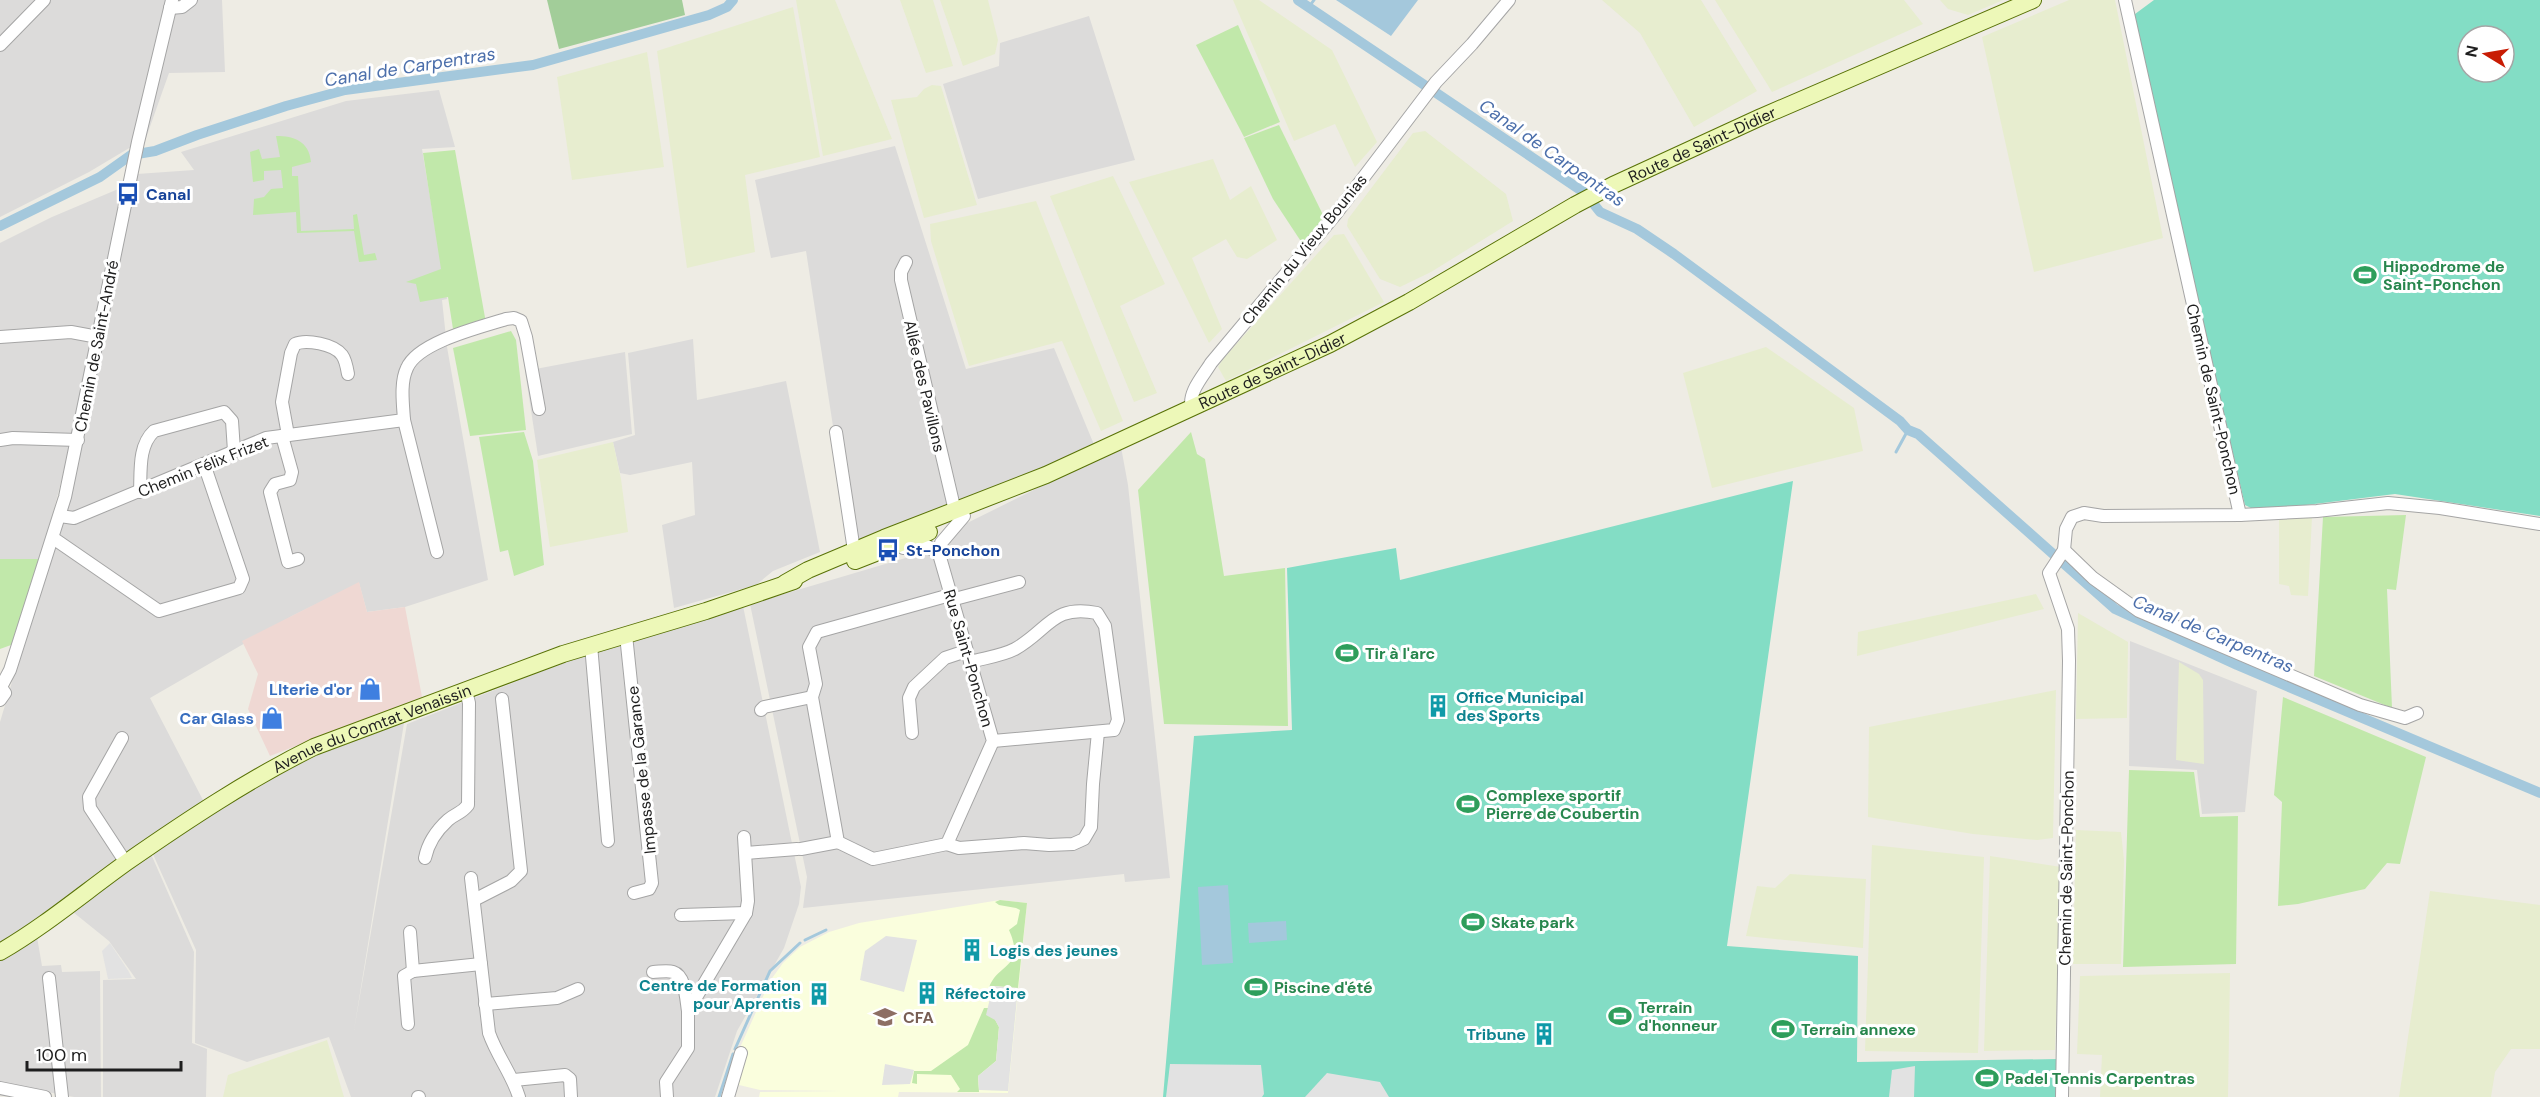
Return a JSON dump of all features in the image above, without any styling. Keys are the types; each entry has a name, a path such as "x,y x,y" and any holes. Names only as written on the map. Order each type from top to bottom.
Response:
{"main road":[{"name":"Route de Saint-Didier","path":"1192,408 1369,324 1594,195 1761,117 2032,0"},
{"name":"Avenue du Comtat Venaissin","path":"855,556 904,530 955,514 1192,408"},
{"name":"Avenue du Comtat Venaissin","path":"0,952 40,926 126,863 243,787 326,742 591,645 706,611 785,583 808,570 855,556 937,544 955,514"}],"street":[{"path":"0,45 44,0"},
{"path":"171,4 182,7 191,0"},
{"name":"Chemin du Vieux Bounias","path":"1192,408 1190,404 1194,390 1212,363 1335,215 1436,82 1509,0"},
{"name":"Chemin de Saint-Ponchon","path":"2062,1097 2069,661 2068,629 2049,573 2064,551 2066,530 2076,514 2240,515 2125,0"},
{"name":"Chemin de Saint-André","path":"0,700 5,693 1,686 10,670 60,516 78,440 138,142 171,4"},
{"name":"Allée des Pavillons","path":"906,262 901,272 901,280 955,514"},
{"path":"437,552 404,420 404,381 407,367 415,357 451,337 514,318 520,321 526,337 539,409"},
{"path":"0,337 71,332 98,337"},
{"path":"298,560 288,562 270,492 275,484 290,480 292,472 282,402 291,353 295,344 303,340 334,349 342,355 348,374"},
{"path":"140,492 142,453 146,439 154,431 224,412 232,421 234,451"},
{"name":"Chemin Félix Frizet","path":"60,516 74,518 266,438 404,420"},
{"path":"836,432 855,556"},
{"path":"0,440 14,438 78,440"},
{"path":"53,538 159,611 239,588 243,579 204,464"},
{"path":"2240,515 2317,511 2388,503 2540,524"},
{"path":"904,530 937,544"},
{"name":"Rue Saint-Ponchon","path":"937,544 993,741 947,844"},
{"path":"2064,551 2093,578 2139,611 2360,705 2405,718 2417,713"},
{"path":"838,842 812,697 816,684 809,647 817,632 1019,582"},
{"path":"912,732 909,698 914,687 945,658 1012,650 1065,611 1083,610 1097,613 1105,626 1118,720 1114,730 993,741"},
{"name":"Impasse de la Garance","path":"626,635 652,883 648,889 634,893"},
{"path":"591,645 608,841"},
{"path":"425,858 427,848 435,835 450,818 462,813 468,805 469,703 466,691"},
{"path":"761,710 764,707 812,697"},
{"path":"474,900 511,881 521,872 502,699"},
{"path":"746,853 799,849 838,842 873,859 947,844 959,848 1024,843 1073,844 1084,839 1092,827 1098,732"},
{"path":"122,738 89,797 90,808 126,863"},
{"path":"688,1011 746,913 748,901 744,837"},
{"path":"471,878 489,1033 493,1047 514,1080 519,1097"},
{"path":"681,915 746,913"},
{"path":"410,932 413,971"},
{"path":"408,1024 404,976 413,971 481,964"},
{"path":"653,972 672,972 679,976 685,991 688,1011 688,1048 666,1082 667,1097"},
{"path":"49,978 62,1097"},
{"path":"485,1004 557,998 578,989"},
{"path":"728,1097 741,1053"},
{"path":"514,1080 565,1075 570,1079 571,1097"},
{"path":"0,1088 45,1097"}],"shaded area":[{"path":"0,0 37,0 0,38"},
{"path":"51,0 222,0 225,72 169,73 146,138 89,172 0,217 0,52"},
{"path":"796,0 835,0 892,139 823,156"},
{"path":"900,0 933,0 953,66 926,73"},
{"path":"940,0 988,0 998,40 995,54 963,66"},
{"path":"1233,0 1259,0 1332,50 1377,142 1355,167 1335,124 1294,141"},
{"path":"1602,0 1701,0 1757,91 1694,127 1640,33"},
{"path":"1715,0 1904,0 1923,24 1772,92"},
{"path":"1940,0 2003,0 1968,15 1948,9"},
{"path":"2069,0 2115,0 2163,238 2034,272 1982,37"},
{"path":"793,7 820,157 745,175 755,252 687,268 657,51"},
{"path":"1089,16 1135,160 978,199 943,84 999,66 1000,43"},
{"path":"647,52 664,167 572,180 557,77"},
{"path":"932,85 941,86 977,205 924,218 891,100 917,97 924,89"},
{"path":"439,90 455,147 422,149 447,299 442,300 447,347 488,580 405,607 367,612 359,583 292,616 150,698 204,802 0,943 0,722 23,645 137,174 194,170 181,152 346,101"},
{"path":"1425,131 1506,194 1513,221 1431,272 1400,287 1380,279 1347,226 1348,219 1413,133"},
{"path":"895,146 966,369 1054,348 1095,447 851,543 806,251 771,258 755,180"},
{"path":"1213,159 1230,200 1251,186 1277,240 1247,259 1237,257 1226,239 1192,258 1222,329 1209,343 1129,182"},
{"path":"1113,176 1165,284 1120,306 1157,393 1134,402 1050,196"},
{"path":"123,187 69,451 41,559 0,559 0,243 52,217"},
{"path":"1036,201 1123,421 1101,431 1062,341 969,366 931,241 930,224"},
{"path":"1344,234 1384,302 1226,381 1218,367 1223,359 1334,235"},
{"path":"693,339 697,400 786,381 820,552 773,571 756,585 674,608 662,525 695,515 692,462 630,475 620,473 613,442 635,435 628,353"},
{"path":"1766,347 1854,408 1863,451 1712,488 1683,373"},
{"path":"625,352 632,434 538,456 525,371"},
{"path":"613,442 621,479 628,532 550,547 537,460"},
{"path":"1121,447 1128,485 1170,878 1125,882 1124,874 803,908 807,877 750,604 919,554 959,527"},
{"path":"2312,517 2308,596 2291,595 2289,586 2279,584 2279,519"},
{"path":"359,582 367,612 405,607 422,697 270,756 248,709 258,674 242,641"},
{"path":"2036,594 2044,609 1857,656 1858,632"},
{"path":"743,606 801,887 799,904 784,948 737,1031 715,1097 351,1097 329,1037 247,1062 195,1043 196,950 152,852 240,796 317,754 404,723 354,1030 407,724 597,650"},
{"path":"2078,613 2128,642 2127,718 2076,719"},
{"path":"2130,641 2257,691 2245,812 2202,814 2197,770 2129,766"},
{"path":"2179,662 2199,674 2203,680 2204,764 2176,760"},
{"path":"2056,690 2053,838 2037,840 1973,834 1868,817 1869,727"},
{"path":"2076,830 2121,832 2124,860 2121,964 2073,964"},
{"path":"1872,845 1984,857 1978,1053 1865,1051"},
{"path":"151,854 194,952 192,1043 207,1049 206,1097 103,1097 103,980 136,979 109,941 73,912"},
{"path":"1990,856 2061,867 2055,1050 1984,1051"},
{"path":"1790,874 1866,879 1863,948 1746,936 1757,886 1775,888"},
{"path":"2430,891 2540,905 2540,1049 2511,1049 2495,1072 2491,1097 2399,1097"},
{"name":"CFA","path":"1000,900 1027,903 1008,1093 899,1092 898,1097 759,1097 760,1092 844,1091 760,1090 739,1085 738,1052 770,981 783,963 800,947 829,932 859,923"},
{"path":"886,936 917,940 904,992 860,980 865,951"},
{"path":"37,937 42,966 61,965 62,972 100,971 101,1097 74,1097 0,1083 0,959"},
{"path":"110,943 132,978 108,979 102,951"},
{"path":"2230,973 2228,1097 2100,1097 2102,1055 2077,1054 2080,976"},
{"path":"993,986 1018,988 1008,1091 979,1090 978,1076 996,1061 999,1027 995,1020 986,1015"},
{"path":"327,1040 344,1097 223,1097 228,1075"},
{"path":"885,1064 914,1070 910,1084 882,1085"},
{"path":"1170,1064 1261,1065 1264,1094 1262,1097 1166,1097"},
{"path":"1915,1066 1914,1097 1889,1097 1892,1070"},
{"path":"1327,1073 1380,1082 1389,1097 1305,1097"}],"green space":[{"path":"547,0 682,0 685,15 559,49"},
{"name":"Hippodrome de Saint-Ponchon","path":"2154,0 2540,0 2540,516 2395,494 2257,511 2245,505 2131,17"},
{"path":"1238,25 1280,122 1244,137 1196,45"},
{"path":"1279,125 1326,221 1304,246 1273,199 1244,138"},
{"path":"276,136 300,141 310,155 311,162 292,167 292,176 298,176 301,231 354,229 353,215 357,214 364,255 375,253 377,260 359,262 354,231 297,233 296,212 253,215 254,199 264,197 271,189 283,188 281,170 264,171 264,180 253,182 250,152 259,149 262,159 280,157"},
{"path":"455,150 486,323 457,332 453,329 448,297 420,302 416,284 406,282 441,269 423,153"},
{"path":"511,331 516,340 526,430 470,436 453,348"},
{"path":"524,432 533,461 544,565 514,576 508,550 500,552 479,437"},
{"path":"1191,432 1197,454 1205,459 1224,576 1285,568 1288,726 1164,724 1138,490"},
{"name":"Complexe sportif Pierre de Coubertin","path":"1793,481 1727,946 1858,956 1857,1062 2058,1059 2057,1097 1163,1097 1194,736 1292,730 1287,568 1396,548 1400,580"},
{"path":"2406,515 2396,590 2387,589 2392,708 2314,676 2323,517"},
{"path":"0,559 41,559 11,645 0,649"},
{"path":"2283,697 2426,757 2400,864 2387,863 2365,889 2298,904 2278,906 2282,802 2274,795"},
{"path":"2129,770 2194,772 2200,817 2238,816 2236,964 2123,967"},
{"path":"1000,900 1027,903 1018,988 994,986 988,992 996,975 1012,960 1014,943 1009,930 1017,924 1020,910 995,902"},
{"path":"984,1008 989,1008 999,1027 996,1061 978,1076 979,1092 957,1092 960,1089 951,1075 917,1074 917,1084 912,1083 914,1071 931,1071 968,1045"}],"water":[{"path":"1336,0 1418,0 1391,36"},
{"path":"1228,885 1233,963 1202,965 1198,887"},
{"path":"1286,921 1287,940 1249,943 1248,923"}],"waterway":[{"name":"Canal de Carpentras","path":"0,226 100,177 131,155 155,151 286,106 345,90 533,65 709,15 727,7 733,0"},
{"name":"Canal de Carpentras","path":"1298,0 1585,193 1600,212 1637,229 1674,254 1900,421 1908,430 1918,434 2115,609 2237,665 2540,793"},
{"path":"1309,7 1314,0"},
{"path":"1896,452 1908,430"},
{"path":"805,940 826,930"},
{"path":"735,1049 770,971 800,943"},
{"path":"719,1097 733,1054"}],"place":[{"name":"Canal","path":"128,194"},
{"name":"Hippodrome de Saint-Ponchon","path":"2365,275"},
{"name":"St-Ponchon","path":"888,550"},
{"name":"Tir à l'arc","path":"1347,653"},
{"name":"LIterie d'or","path":"370,689"},
{"name":"Office Municipal des Sports","path":"1438,706"},
{"name":"Car Glass","path":"272,718"},
{"name":"Complexe sportif Pierre de Coubertin","path":"1468,804"},
{"name":"Skate park","path":"1473,922"},
{"name":"Logis des jeunes","path":"972,950"},
{"name":"Piscine d'été","path":"1256,987"},
{"name":"Réfectoire","path":"927,993"},
{"name":"Centre de Formation pour Aprentis","path":"819,994"},
{"name":"Terrain d'honneur","path":"1620,1016"},
{"name":"CFA","path":"885,1017"},
{"name":"Terrain annexe","path":"1783,1029"},
{"name":"Tribune","path":"1544,1034"},
{"name":"Padel Tennis Carpentras","path":"1987,1078"}]}
